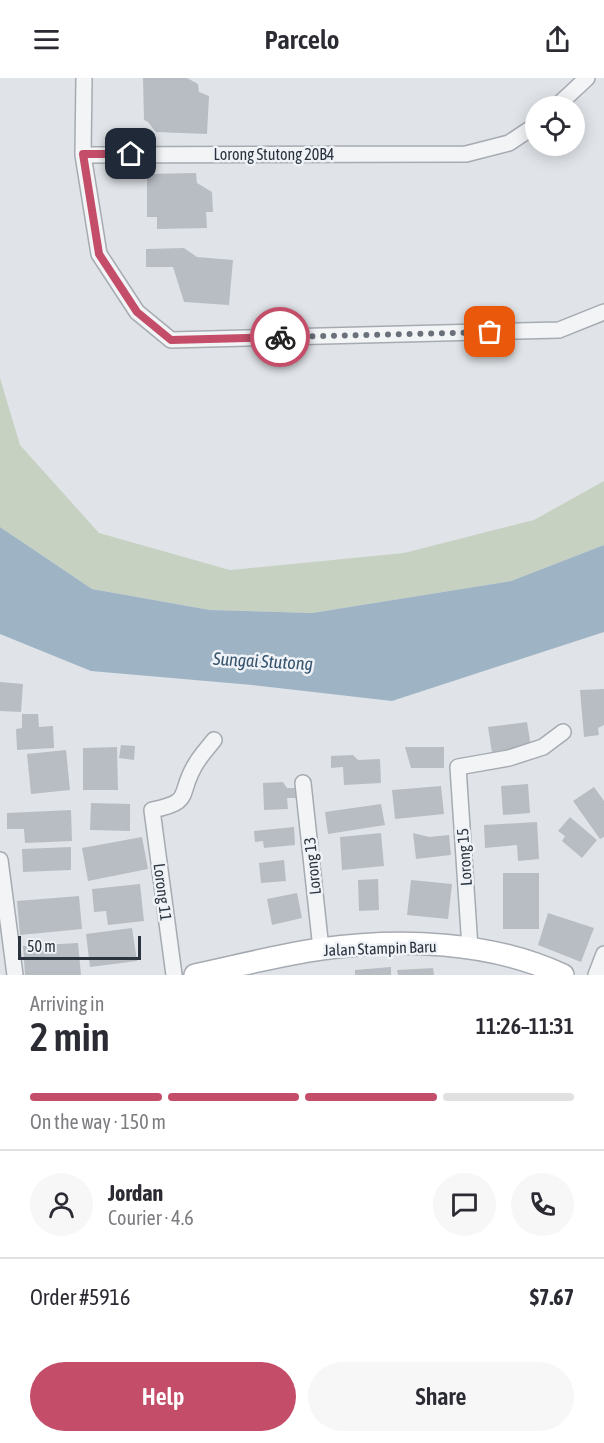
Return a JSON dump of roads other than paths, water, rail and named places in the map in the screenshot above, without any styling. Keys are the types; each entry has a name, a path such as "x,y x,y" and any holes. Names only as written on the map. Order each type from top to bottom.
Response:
{"street":[{"path":"84,78 83,154 99,254 137,312 171,340 559,330 604,312"},
{"path":"567,96 586,78"},
{"name":"Lorong Stutong 20B4","path":"83,154 466,154 509,143 525,132"},
{"name":"Lorong 15","path":"470,948 458,767 509,758 543,747 563,732"},
{"name":"Lorong 11","path":"174,975 152,810 172,806 185,794 194,767 214,740"},
{"name":"Lorong 13","path":"303,783 321,949"},
{"path":"0,860 15,975"},
{"name":"Jalan Stampin Baru","path":"195,975 321,949 376,945 445,945 470,948 541,964 563,975"},
{"path":"596,975 604,954"}],"water":[{"name":"Sungai Stutong","path":"0,527 92,589 210,610 312,613 511,581 604,545 604,632 392,701 252,685 91,671 0,634"}]}
